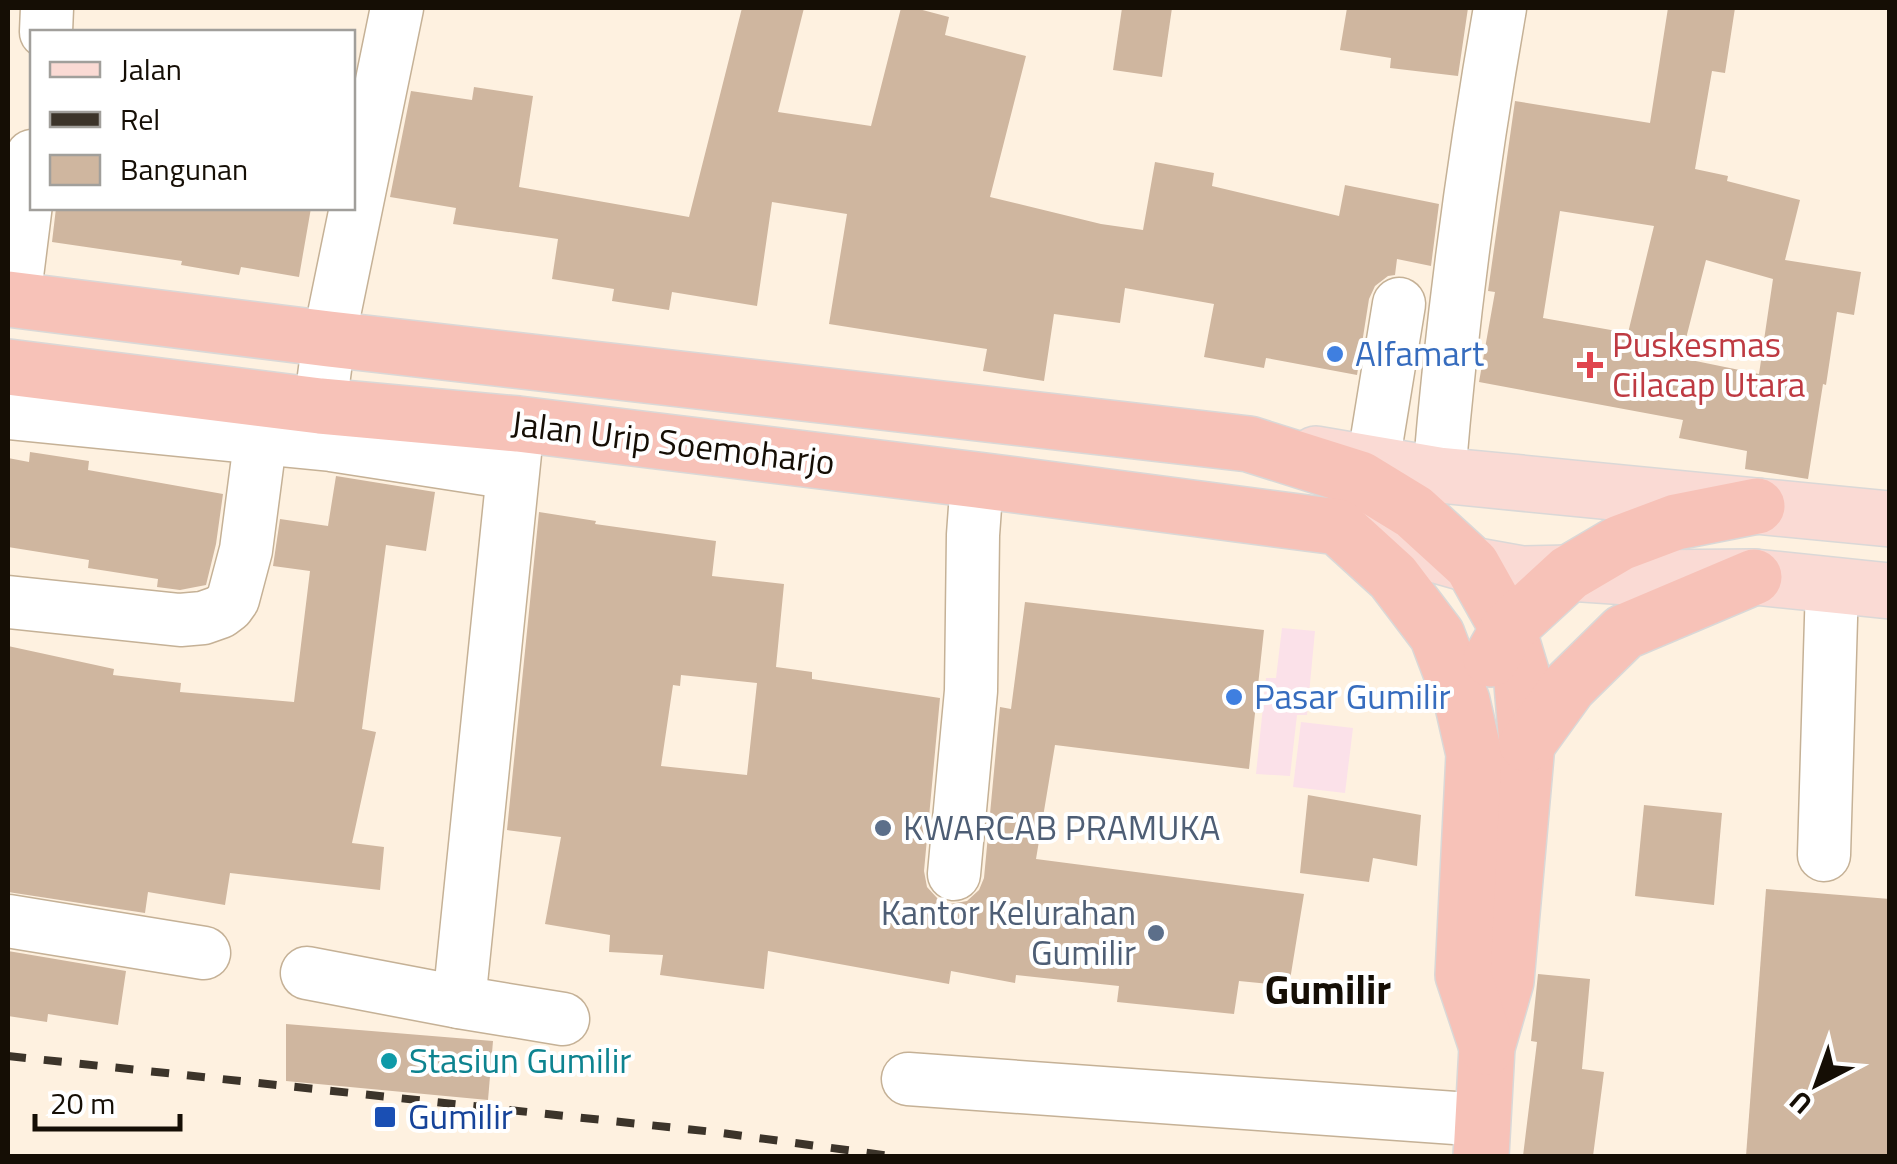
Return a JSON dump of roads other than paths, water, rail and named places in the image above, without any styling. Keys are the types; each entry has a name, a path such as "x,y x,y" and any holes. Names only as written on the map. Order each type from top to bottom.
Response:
{"highway":[{"name":"Jalan Urip Soemoharjo","path":"11,291 1248,444 1360,479 1414,512 1472,565 1508,629 1521,672 1527,744 1506,981 1487,1047"},
{"name":"Jalan Urip Soemoharjo","path":"8,367 263,419 320,406 515,449 977,480 1338,528"},
{"path":"1482,1138 1487,1047 1463,976 1481,675 1508,629 1570,572 1620,543 1676,522 1757,506"},
{"path":"1338,528 1394,576 1437,634 1462,701 1474,754"},
{"path":"1527,744 1569,686 1624,632 1754,577"}],"main road":[{"path":"1248,444 1439,475 1757,506 1888,512"},
{"path":"1338,528 1472,565 1522,574 1754,577 1890,591"}],"street":[{"path":"320,406 331,332 397,8"},
{"path":"1439,475 1448,358 1500,8"},
{"path":"11,291 30,169"},
{"path":"1373,463 1399,304"},
{"path":"8,412 263,419 331,445 515,449 459,1002"},
{"path":"8,602 180,620 220,612 232,599 246,550 263,419"},
{"path":"954,874 971,691 977,480"},
{"path":"1824,854 1832,585"},
{"path":"8,921 204,953"},
{"path":"307,973 562,1019"},
{"path":"908,1079 1482,1138"}],"railway":[{"path":"8,1056 714,1132 891,1156"}],"place":[{"name":"Alfamart","path":"1335,354"},
{"name":"Puskesmas Cilacap Utara","path":"1590,365"},
{"name":"Pasar Gumilir","path":"1234,697"},
{"name":"KWARCAB PRAMUKA","path":"883,828"},
{"name":"Kantor Kelurahan Gumilir","path":"1156,933"},
{"name":"Stasiun Gumilir","path":"389,1061"},
{"name":"Gumilir","path":"385,1117"}],"district":[{"name":"Gumilir","path":"1328,990"}]}
